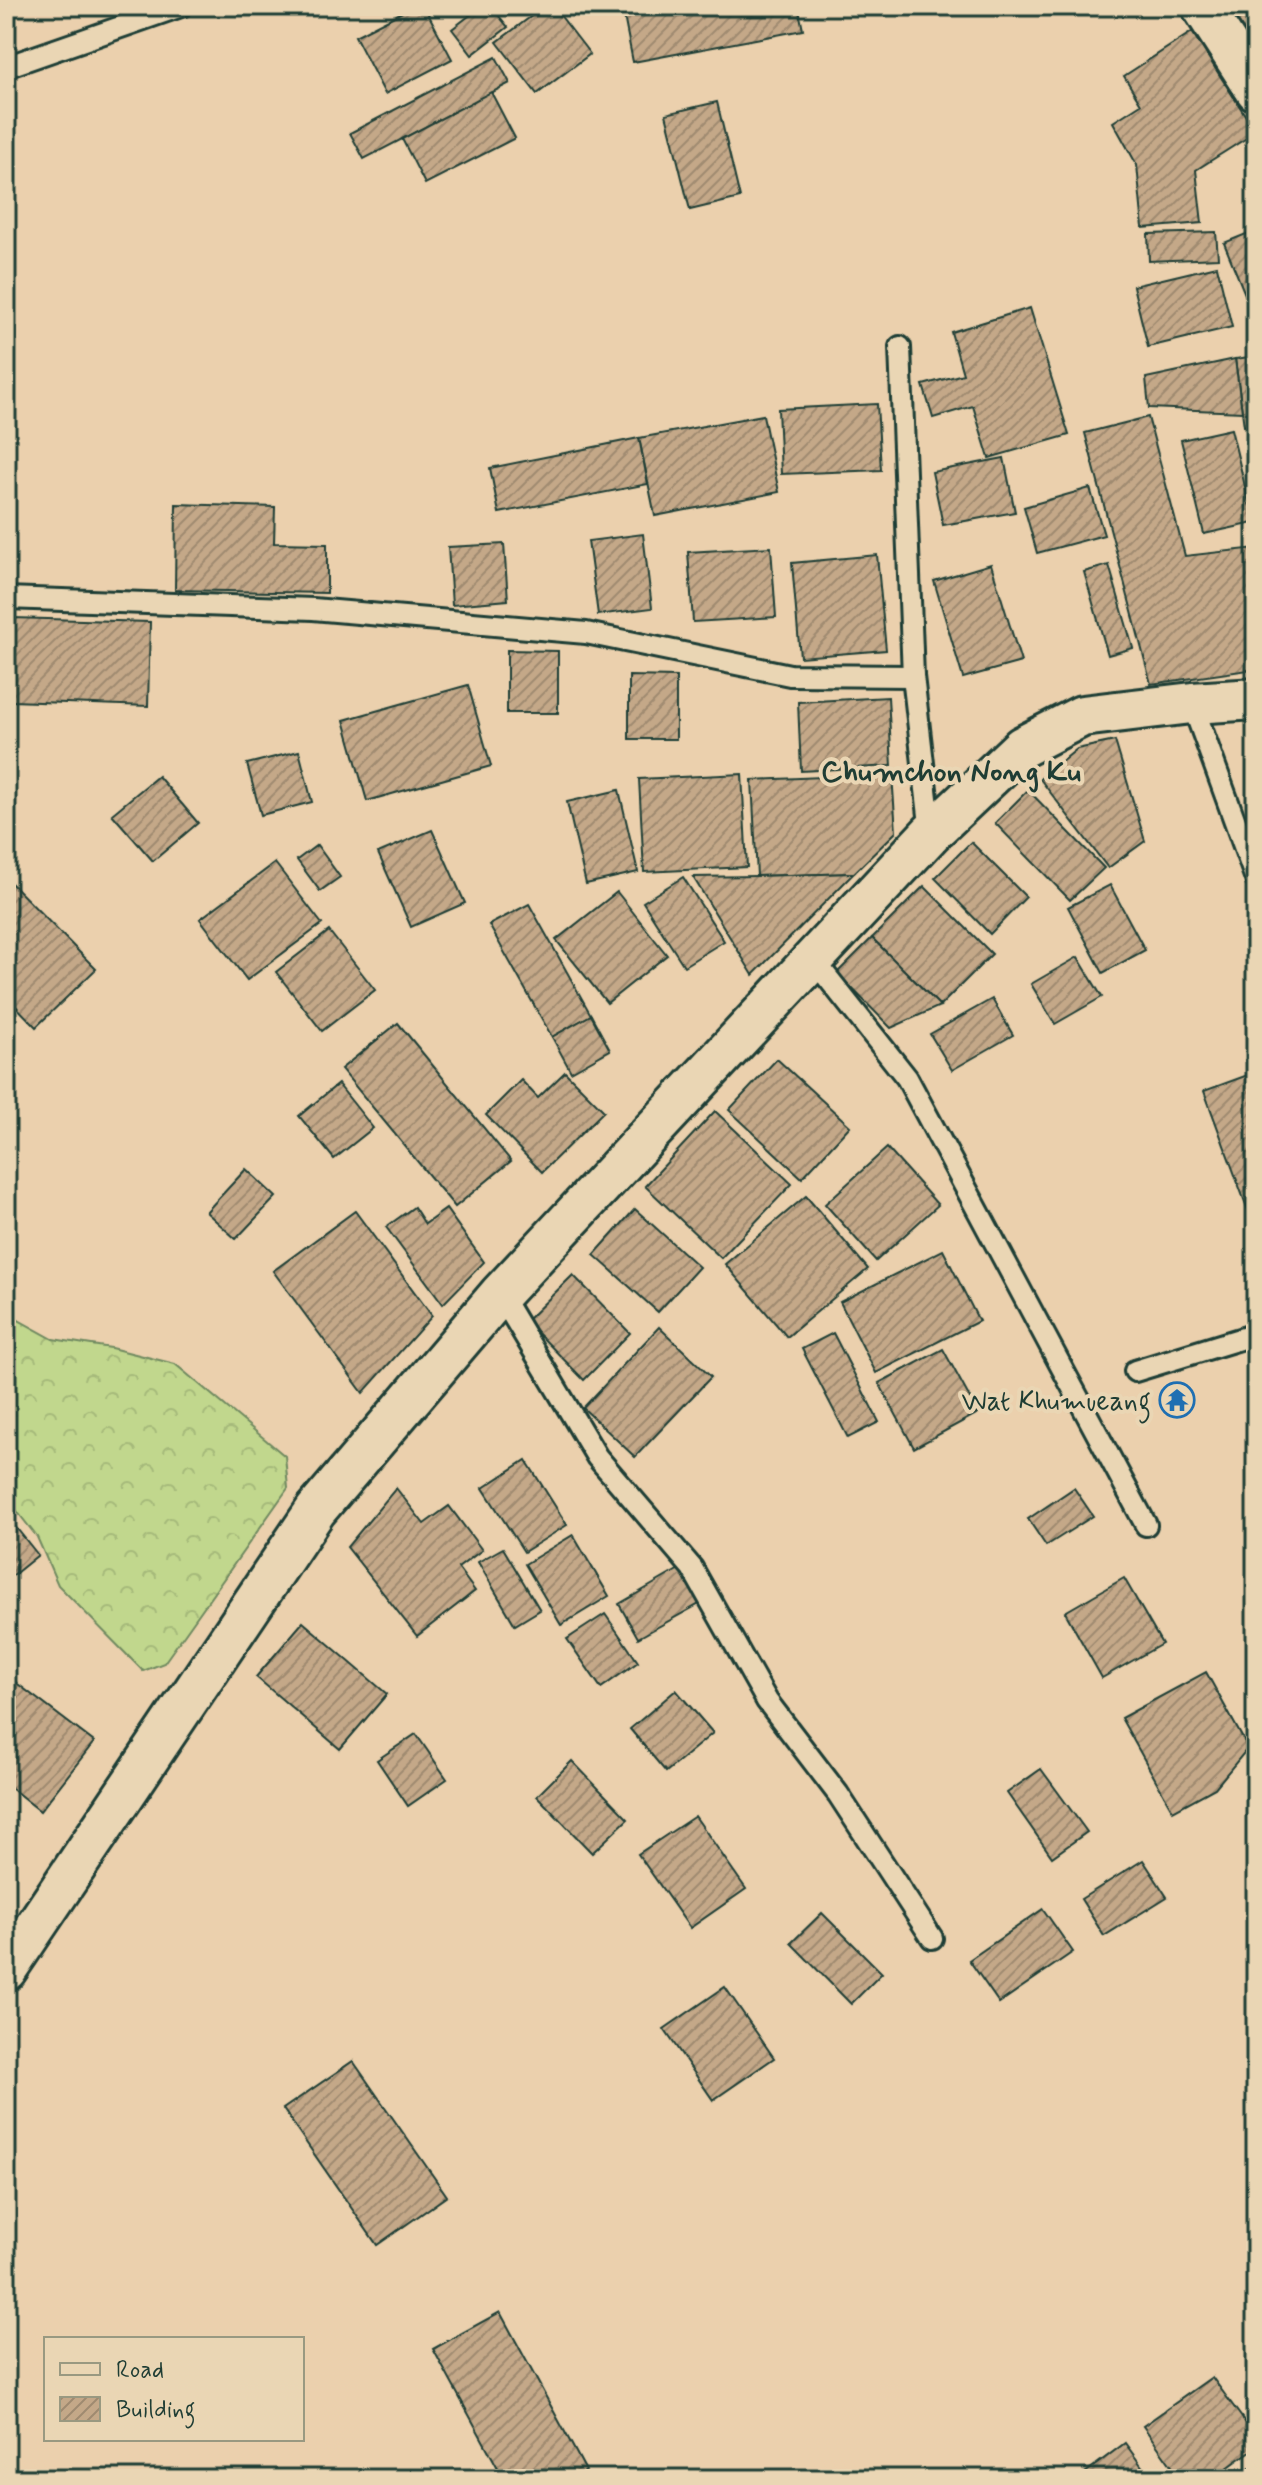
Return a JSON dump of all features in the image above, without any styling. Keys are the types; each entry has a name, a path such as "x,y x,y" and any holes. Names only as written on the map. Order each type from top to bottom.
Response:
{"street":[{"path":"1202,6 1256,90"},
{"path":"6,1970 316,1510 500,1294 931,833 1022,747 1082,716 1256,699"}],"lane":[{"path":"6,67 181,6"},
{"path":"900,347 913,676 931,833"},
{"path":"6,598 313,609 586,633 790,675 913,676"},
{"path":"1192,703 1256,879"},
{"path":"813,959 907,1078 1146,1525"},
{"path":"500,1294 597,1457 692,1568 767,1701 838,1794 932,1938"},
{"path":"1135,1371 1256,1334"}],"green space":[{"path":"6,1313 53,1339 111,1348 175,1364 285,1456 288,1488 164,1663 143,1671 58,1585 37,1537 6,1497"}],"building":[{"path":"414,6 424,6 452,59 385,94 355,36"},
{"path":"482,6 491,6 508,27 472,55 452,29"},
{"path":"545,6 553,6 590,54 537,94 497,42"},
{"path":"622,6 798,6 803,30 633,62"},
{"path":"1223,6 1256,6 1256,60"},
{"path":"1192,32 1256,132 1196,170 1202,223 1143,228 1137,165 1113,122 1141,104 1124,76"},
{"path":"496,57 510,83 364,159 350,133"},
{"path":"491,92 515,138 425,184 402,139"},
{"path":"717,102 740,198 690,210 666,114"},
{"path":"1256,230 1256,302 1249,304 1224,243"},
{"path":"1216,232 1218,258 1149,261 1148,234"},
{"path":"1217,266 1232,327 1148,347 1133,286"},
{"path":"1030,308 1069,435 989,458 973,406 933,418 923,385 963,374 951,332"},
{"path":"1256,356 1256,424 1244,426 1235,359"},
{"path":"1235,359 1242,412 1149,408 1146,378"},
{"path":"877,404 881,470 781,474 778,409"},
{"path":"763,415 779,492 655,516 639,438"},
{"path":"1148,417 1185,556 1256,548 1256,669 1151,684 1085,433"},
{"path":"1231,429 1254,523 1204,534 1181,440"},
{"path":"639,438 648,484 499,513 490,468"},
{"path":"1004,458 1015,512 943,525 932,472"},
{"path":"1090,488 1104,535 1037,553 1024,507"},
{"path":"176,504 275,507 274,543 327,544 327,593 175,590"},
{"path":"643,534 652,608 598,615 588,541"},
{"path":"504,544 508,600 452,605 448,547"},
{"path":"771,547 776,617 693,622 688,552"},
{"path":"877,555 886,650 800,657 792,563"},
{"path":"991,564 1021,662 963,678 934,581"},
{"path":"1109,565 1133,648 1108,655 1084,572"},
{"path":"13,618 150,622 148,706 12,701"},
{"path":"507,650 558,651 558,713 507,713"},
{"path":"629,676 676,677 676,739 629,739"},
{"path":"468,685 491,766 367,801 344,720"},
{"path":"888,697 892,766 801,771 798,702"},
{"path":"1115,741 1145,841 1108,868 1040,779 1077,749"},
{"path":"299,751 312,802 261,815 247,764"},
{"path":"742,774 747,867 644,872 639,779"},
{"path":"892,774 896,832 854,873 757,876 752,780"},
{"path":"158,776 198,823 153,861 112,814"},
{"path":"619,790 638,872 586,884 567,802"},
{"path":"1028,790 1104,868 1070,900 995,823"},
{"path":"432,830 465,903 411,927 378,853"},
{"path":"971,842 1026,897 990,934 935,878"},
{"path":"317,845 340,877 320,891 297,860"},
{"path":"275,863 322,924 247,980 200,919"},
{"path":"854,873 753,975 693,877 757,876"},
{"path":"683,877 724,941 684,966 643,902"},
{"path":"6,878 96,969 36,1027 6,996"},
{"path":"1110,885 1145,950 1103,973 1068,907"},
{"path":"924,886 992,954 940,1006 872,938"},
{"path":"617,892 667,955 607,1003 556,940"},
{"path":"529,904 591,1015 552,1037 489,925"},
{"path":"329,931 375,990 322,1031 276,972"},
{"path":"872,938 940,1006 891,1028 837,973"},
{"path":"1078,957 1102,997 1055,1024 1031,984"},
{"path":"992,999 1013,1035 952,1070 930,1034"},
{"path":"591,1015 610,1050 571,1072 552,1037"},
{"path":"398,1023 511,1161 455,1207 341,1069"},
{"path":"777,1059 850,1126 802,1178 729,1110"},
{"path":"565,1072 604,1111 542,1172 486,1115 521,1080 538,1098"},
{"path":"1256,1072 1256,1232 1204,1091"},
{"path":"338,1084 373,1128 334,1159 299,1116"},
{"path":"715,1111 792,1184 721,1258 645,1186"},
{"path":"887,1148 938,1205 876,1261 825,1204"},
{"path":"246,1169 276,1197 236,1239 206,1212"},
{"path":"806,1196 868,1269 787,1337 725,1264"},
{"path":"414,1207 425,1224 446,1209 484,1262 443,1304 386,1227"},
{"path":"635,1209 699,1267 658,1312 594,1255"},
{"path":"355,1211 432,1316 363,1393 273,1271"},
{"path":"943,1250 979,1321 876,1373 840,1302"},
{"path":"573,1275 630,1333 584,1380 526,1321"},
{"path":"659,1327 711,1377 635,1457 583,1408"},
{"path":"833,1333 879,1422 848,1438 802,1349"},
{"path":"943,1349 978,1413 914,1448 879,1383"},
{"path":"526,1460 567,1525 524,1552 483,1488"},
{"path":"396,1488 424,1524 449,1506 482,1550 458,1568 475,1591 417,1636 347,1547"},
{"path":"1074,1488 1093,1516 1046,1546 1028,1519"},
{"path":"6,1515 38,1555 6,1581"},
{"path":"573,1535 609,1596 561,1625 525,1564"},
{"path":"503,1548 540,1610 515,1625 478,1562"},
{"path":"681,1568 701,1603 638,1638 619,1604"},
{"path":"1124,1578 1162,1644 1102,1678 1065,1612"},
{"path":"605,1614 638,1662 601,1688 567,1639"},
{"path":"303,1622 387,1694 340,1749 256,1677"},
{"path":"1206,1672 1248,1748 1215,1788 1173,1811 1121,1718"},
{"path":"6,1675 94,1742 40,1811 6,1784"},
{"path":"676,1690 713,1733 666,1772 630,1729"},
{"path":"416,1734 447,1779 408,1806 377,1760"},
{"path":"572,1761 628,1819 592,1853 537,1796"},
{"path":"1041,1769 1087,1832 1052,1857 1007,1793"},
{"path":"695,1816 746,1889 690,1928 638,1854"},
{"path":"1143,1860 1167,1897 1104,1936 1081,1899"},
{"path":"1043,1909 1073,1952 999,2003 969,1960"},
{"path":"822,1913 882,1973 851,2004 791,1943"},
{"path":"725,1987 774,2058 713,2100 664,2029"},
{"path":"353,2061 447,2196 377,2245 283,2109"},
{"path":"500,2312 586,2471 573,2479 504,2479 433,2349"},
{"path":"1212,2377 1256,2437 1256,2447 1212,2479 1181,2479 1143,2426"},
{"path":"1125,2443 1151,2479 1077,2479"},
{"path":"1256,2464 1256,2479 1235,2479"}],"place":[{"name":"Wat Khumueang","path":"1177,1400"}],"district":[{"name":"Chumchon Nong Ku","path":"951,771"}]}
